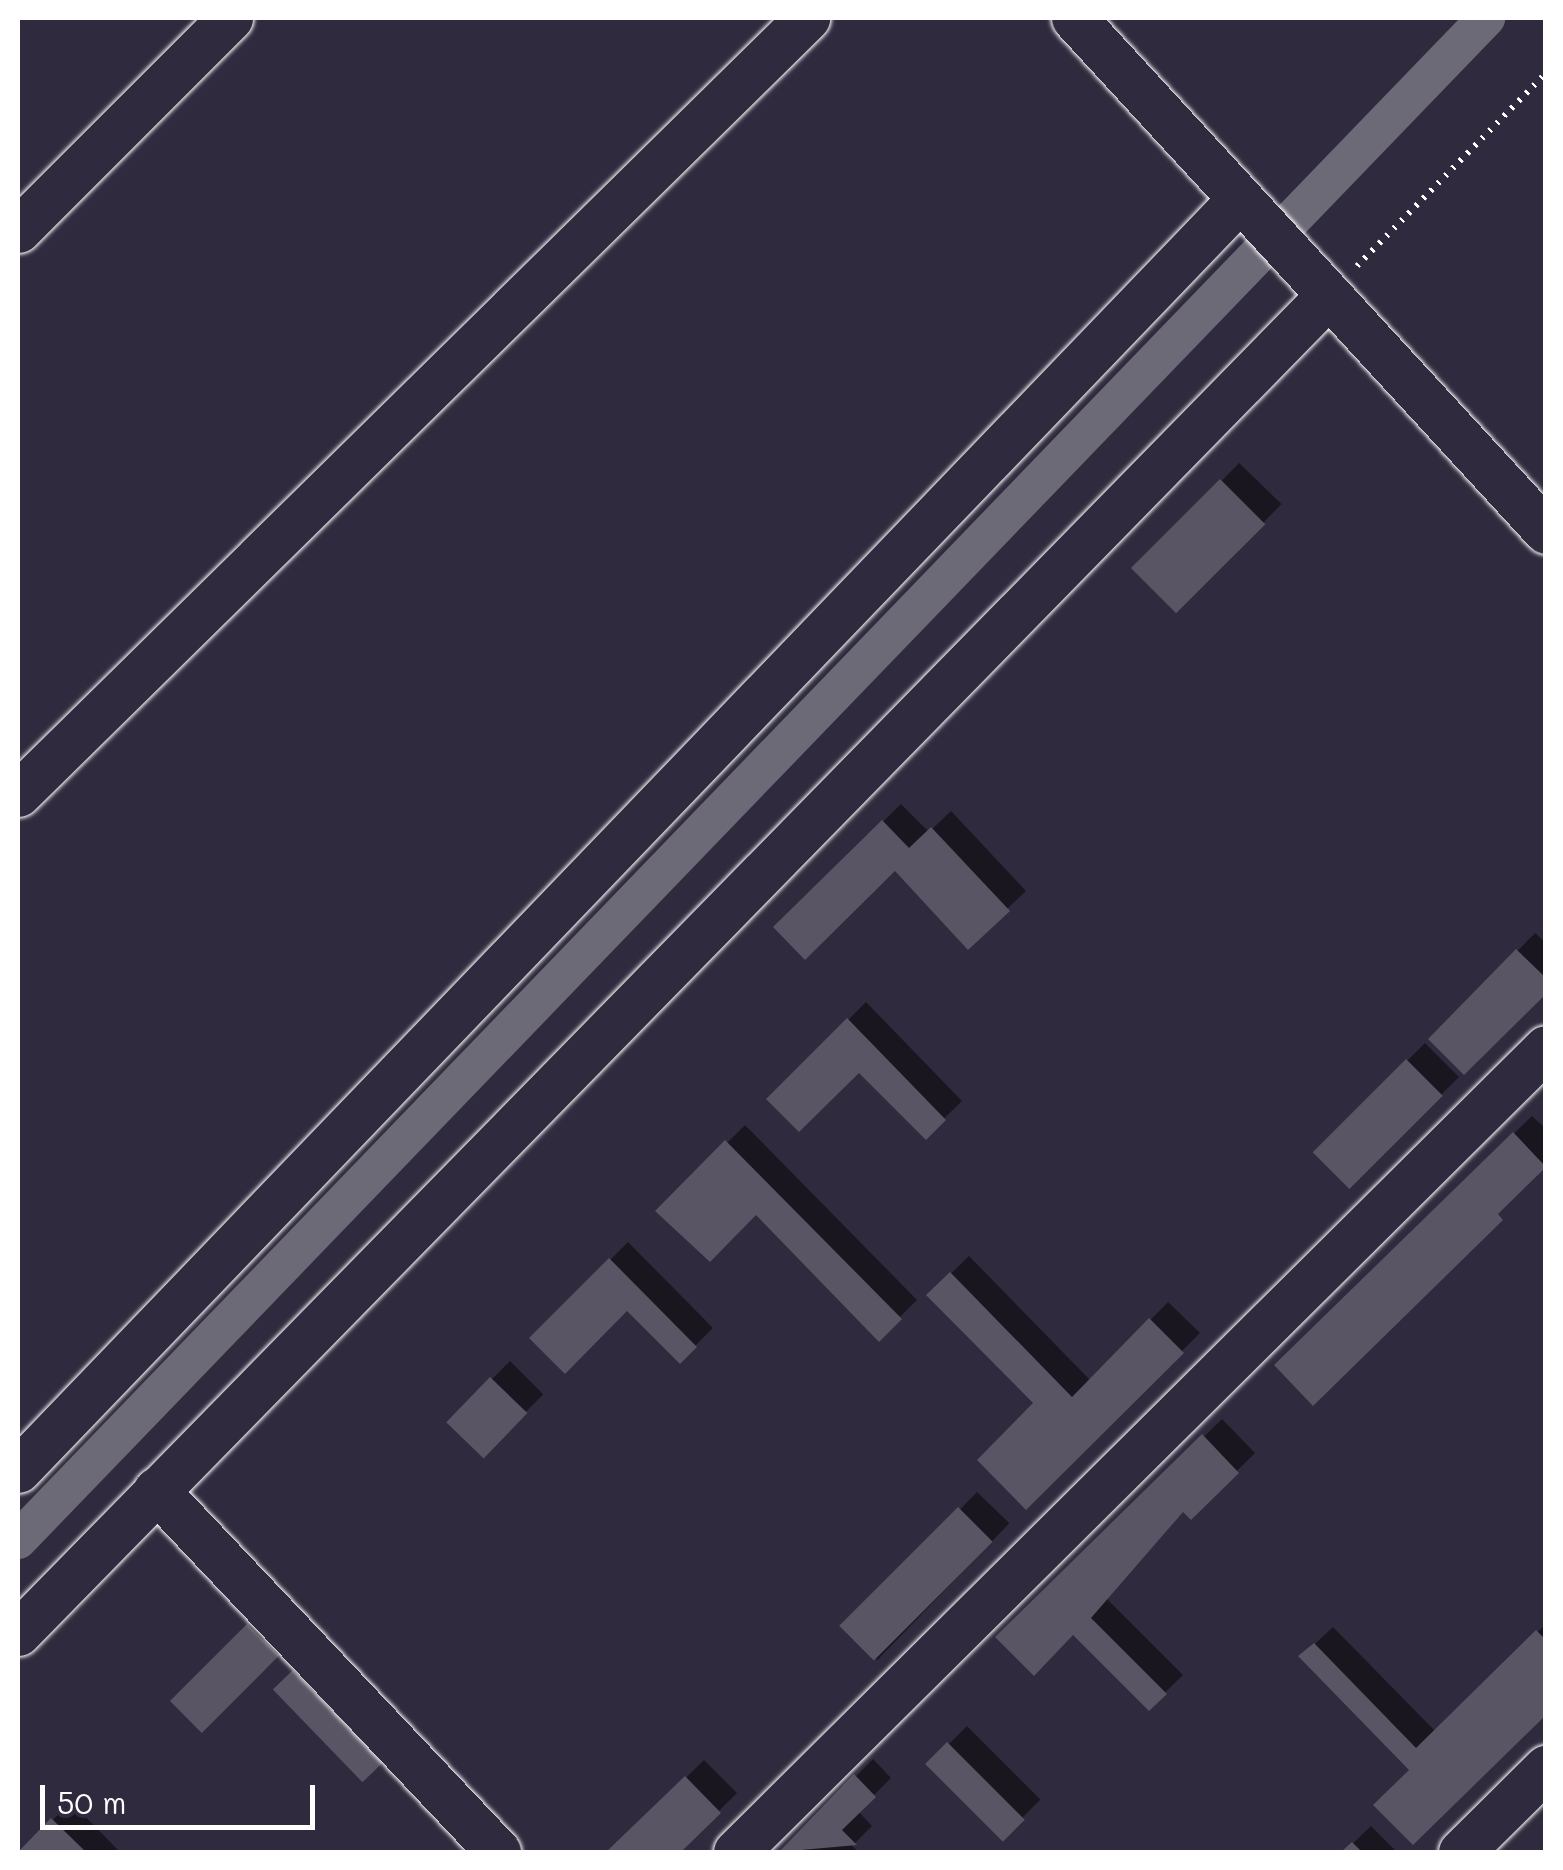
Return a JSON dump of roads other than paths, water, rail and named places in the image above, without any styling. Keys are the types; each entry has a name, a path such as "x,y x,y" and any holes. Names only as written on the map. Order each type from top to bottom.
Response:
{"street":[{"path":"18,230 230,18"},
{"path":"21,784 807,18"},
{"path":"1074,18 1325,299 1546,531"},
{"path":"18,1470 1238,201"},
{"path":"18,1633 1325,299"},
{"path":"736,1852 1546,1048"},
{"path":"156,1490 498,1852"},
{"path":"1461,1852 1546,1768"}],"waterway":[{"path":"18,1540 1486,18"}]}
